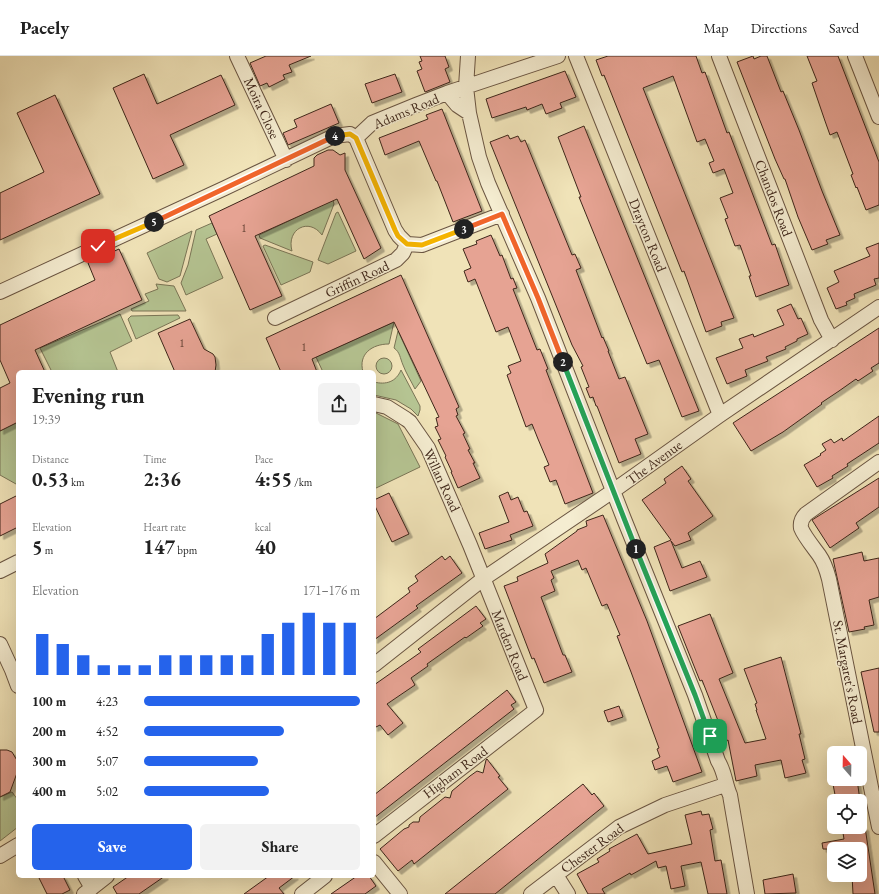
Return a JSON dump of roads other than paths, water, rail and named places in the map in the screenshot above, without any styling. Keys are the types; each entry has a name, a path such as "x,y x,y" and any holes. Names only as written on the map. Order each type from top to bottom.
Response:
{"street":[{"path":"468,56 466,87 469,114 479,157 538,298 613,491 695,695 718,761 723,769 725,785 730,795 747,894"},
{"name":"Adams Road","path":"356,138 372,123 447,93 558,56"},
{"name":"Drayton Road","path":"576,56 720,415"},
{"name":"Chandos Road","path":"719,56 821,320 832,340"},
{"path":"855,56 879,117"},
{"name":"Moira Close","path":"240,57 286,160"},
{"path":"447,93 457,105 469,114"},
{"path":"0,292 286,160 334,136 350,134 356,138 395,230 398,236 407,244 422,245 502,214"},
{"name":"Griffin Road","path":"275,318 396,260 403,253 407,244"},
{"name":"The Avenue","path":"376,663 483,579 879,307"},
{"name":"Willan Road","path":"376,404 387,407 410,422 428,448 483,579"},
{"name":"St. Margaret's Road","path":"879,462 806,514 802,518 801,523 801,528 822,561 829,579 879,827"},
{"path":"0,571 16,563"},
{"name":"Marden Road","path":"483,579 536,710"},
{"path":"0,644 16,681"},
{"name":"Higham Road","path":"376,834 536,710"},
{"name":"Chester Road","path":"531,894 619,827 665,805 725,785"},
{"path":"0,856 16,846"},
{"path":"376,864 400,894"},
{"path":"556,875 568,894"},
{"path":"87,886 103,878"},
{"path":"302,894 322,878"}]}
